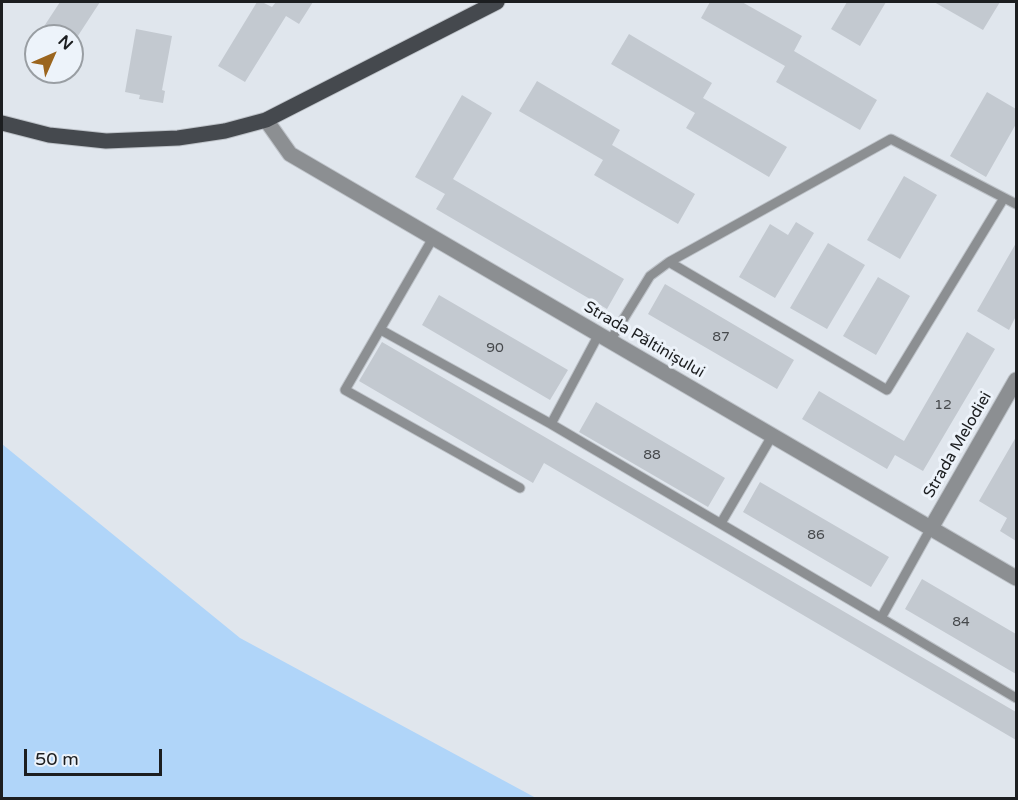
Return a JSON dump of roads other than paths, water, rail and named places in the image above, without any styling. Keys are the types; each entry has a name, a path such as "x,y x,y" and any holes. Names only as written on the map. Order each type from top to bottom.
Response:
{"main road":[{"path":"2,123 49,135 106,141 178,138 225,131 266,120 497,2"}],"street":[{"name":"Strada Păltinișului","path":"266,120 290,154 1017,578"},
{"name":"Strada Melodiei","path":"931,528 1017,380"}],"lane":[{"path":"550,424 604,338 651,276 669,262 891,139 1017,204"},
{"path":"669,262 887,390 1004,198"},
{"path":"434,238 345,390 520,488"},
{"path":"381,330 721,522 1017,698"},
{"path":"721,522 772,436"},
{"path":"881,618 931,528"}]}
